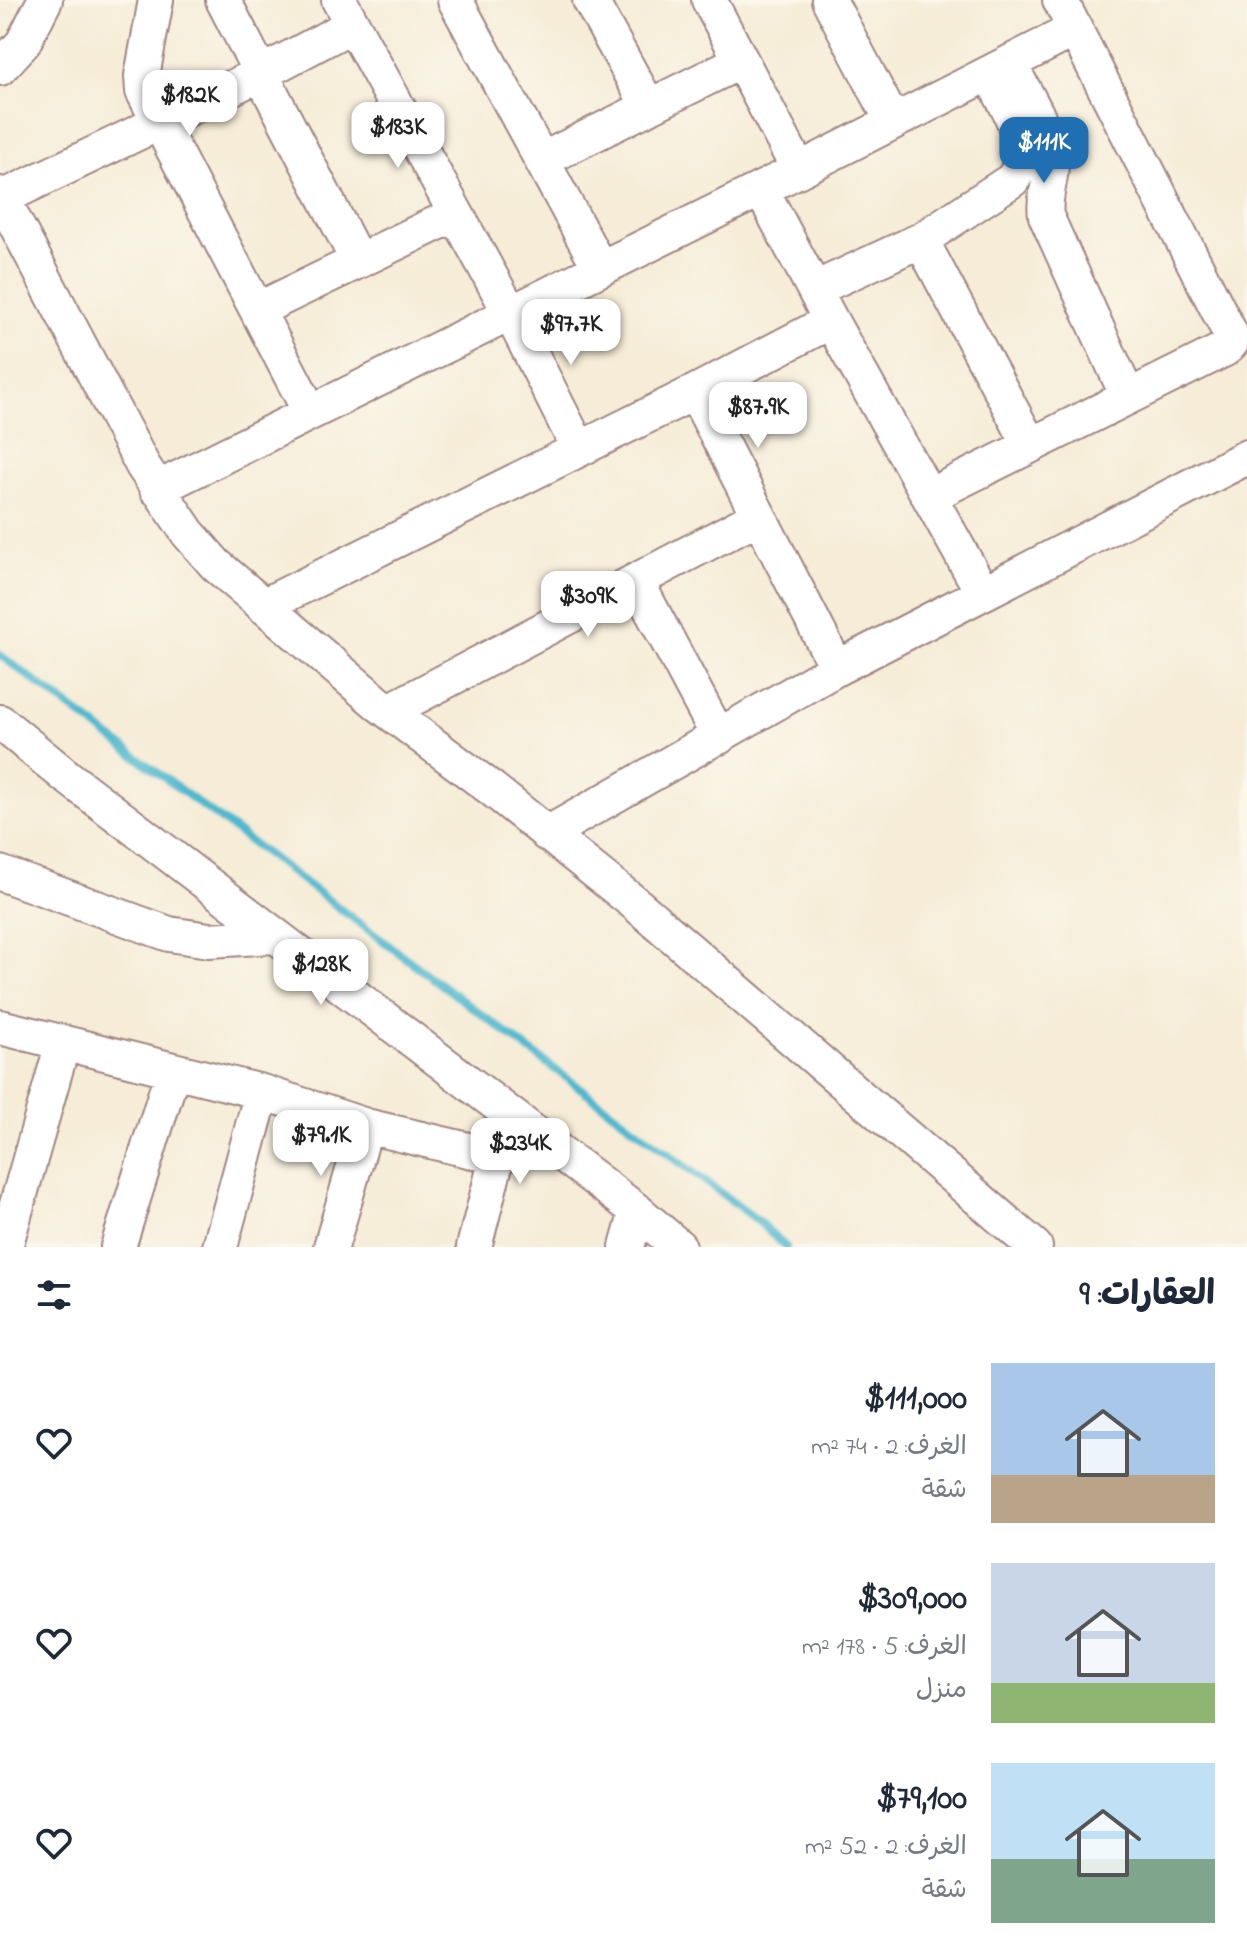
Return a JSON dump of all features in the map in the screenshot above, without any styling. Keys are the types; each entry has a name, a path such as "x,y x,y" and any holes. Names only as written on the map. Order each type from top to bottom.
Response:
{"street":[{"path":"0,68 23,43 45,0"},
{"path":"156,0 141,84 157,121 310,412"},
{"path":"223,0 358,261"},
{"path":"455,0 600,268"},
{"path":"590,0 649,107"},
{"path":"709,0 799,170"},
{"path":"841,4 893,122"},
{"path":"579,449 510,312 345,12 260,74 1,196 157,489 216,565 389,711 637,905 1035,1247"},
{"path":"157,489 999,68 1068,15 1232,339 1225,349 929,496"},
{"path":"542,160 741,61"},
{"path":"815,289 921,240 1018,173 1022,165 1018,131 999,68"},
{"path":"999,68 1048,146 1051,164 1046,216 1128,397"},
{"path":"761,189 983,593"},
{"path":"257,310 456,214"},
{"path":"921,240 1030,445"},
{"path":"263,606 695,392 831,321"},
{"path":"695,392 837,668"},
{"path":"547,834 837,668 1247,457"},
{"path":"389,711 759,516"},
{"path":"636,581 719,737"},
{"path":"0,722 66,776 637,1211 679,1247"},
{"path":"0,873 169,934 209,940 275,936"},
{"path":"0,1027 262,1092 366,1126 498,1157"},
{"path":"5,1247 63,1043"},
{"path":"118,1247 173,1070"},
{"path":"220,1247 262,1092"},
{"path":"474,1247 508,1112"},
{"path":"331,1247 366,1126"},
{"path":"627,1247 637,1211"}],"waterway":[{"path":"0,655 757,1220 786,1247"}]}
